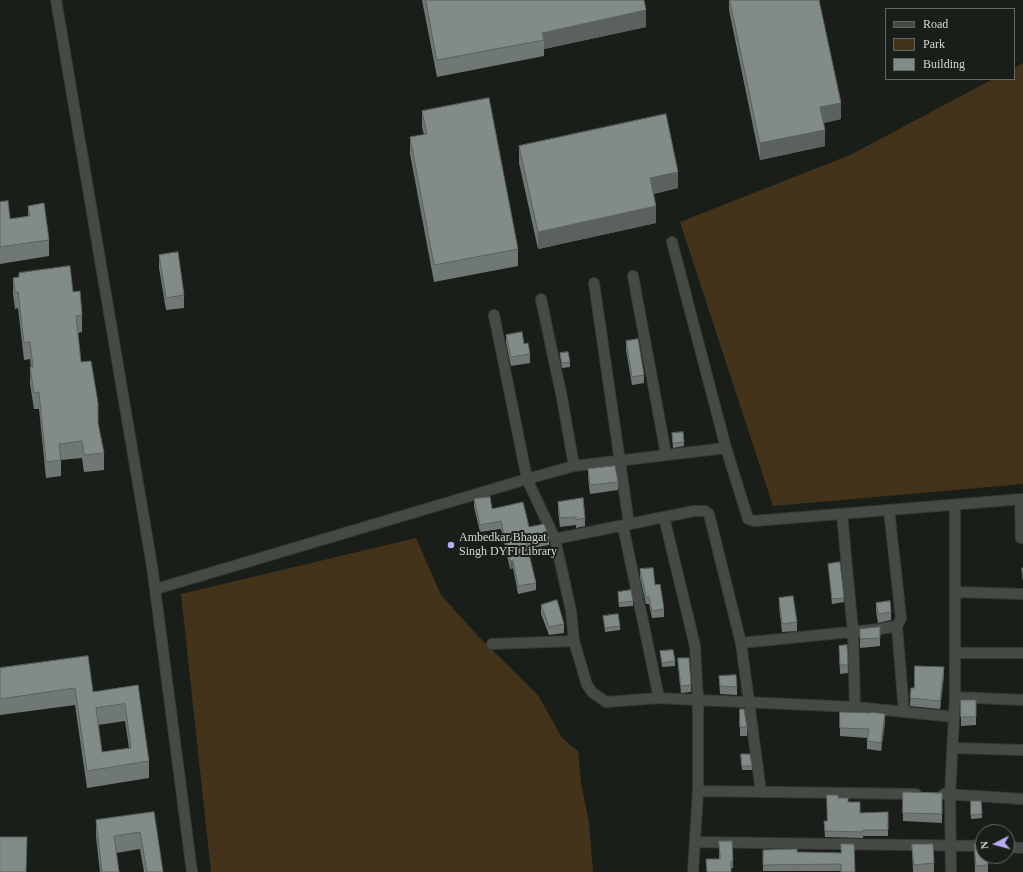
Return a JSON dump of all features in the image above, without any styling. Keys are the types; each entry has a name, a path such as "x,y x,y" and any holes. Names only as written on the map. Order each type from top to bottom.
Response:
{"street":[{"path":"56,0 156,589 192,872"},
{"path":"672,242 726,448 748,519 754,521 955,506 1021,499 1021,538 1023,538"},
{"path":"633,276 666,454"},
{"path":"594,283 619,461 626,525 659,698"},
{"path":"541,299 562,398 574,466"},
{"path":"494,315 527,479 555,539 571,611 574,641 587,685 600,698 606,702 659,698 855,707 954,717"},
{"path":"156,589 574,466 726,448"},
{"path":"950,872 950,795 955,698 955,506"},
{"path":"890,510 901,618 897,626 904,712"},
{"path":"555,539 699,511 705,511 709,514 741,643 761,792"},
{"path":"842,514 853,632 855,707"},
{"path":"664,517 695,646 698,700 698,791 693,872"},
{"path":"955,592 1023,594"},
{"path":"741,643 897,626"},
{"path":"492,644 574,641"},
{"path":"955,653 1023,653"},
{"path":"955,698 1023,700"},
{"path":"953,748 1023,750"},
{"path":"698,791 930,794 1023,799"},
{"path":"695,842 975,846"}],"green space":[{"path":"1023,63 1023,484 773,506 680,222 850,155 991,80 1015,80 1015,67"},
{"path":"416,538 441,595 478,636 538,695 562,738 578,751 581,783 589,822 593,872 211,872 181,594"}],"building":[{"path":"426,0 644,0 646,10 542,33 544,40 437,60"},
{"path":"730,0 819,0 841,103 820,107 825,130 760,143"},
{"path":"489,98 518,249 434,265 410,137 427,134 422,111"},
{"path":"666,114 678,172 650,178 656,206 538,232 519,146"},
{"path":"8,201 10,219 30,216 28,206 44,203 49,240 0,247 0,202"},
{"path":"178,252 184,295 166,298 159,255"},
{"path":"70,266 73,292 80,291 82,315 76,316 81,362 91,361 98,403 98,423 104,453 84,455 82,441 59,444 61,460 46,462 39,392 34,393 30,367 33,367 30,342 24,343 18,292 15,292 13,278 19,277 19,273"},
{"path":"522,332 524,344 528,343 530,354 511,357 506,335"},
{"path":"638,339 644,375 632,377 626,341"},
{"path":"568,352 570,362 562,363 560,353"},
{"path":"683,432 684,442 673,443 672,433"},
{"path":"615,466 618,482 590,485 588,469"},
{"path":"490,497 492,509 523,502 529,527 544,524 549,538 526,542 536,583 518,586 513,561 510,561 501,521 480,525 474,499"},
{"path":"583,498 585,518 576,520 576,517 560,518 558,502"},
{"path":"840,562 844,598 832,599 828,564"},
{"path":"653,568 655,585 660,584 664,609 652,611 649,597 646,597 640,569"},
{"path":"631,590 633,601 619,603 618,592"},
{"path":"793,596 797,622 782,624 779,598"},
{"path":"557,600 564,624 549,627 541,605"},
{"path":"890,601 891,612 878,614 876,603"},
{"path":"618,614 620,626 605,628 603,616"},
{"path":"880,627 880,638 860,639 860,629"},
{"path":"847,645 848,665 840,665 839,646"},
{"path":"673,650 675,661 662,663 660,651"},
{"path":"88,656 93,692 138,685 149,761 87,771 75,688 0,699 0,668","holes":["125,704 131,748 102,752 96,708"]},
{"path":"678,658 689,658 691,685 681,686"},
{"path":"915,666 944,667 940,701 910,698 911,688 914,688"},
{"path":"736,675 737,687 720,686 719,676"},
{"path":"961,700 976,700 976,717 961,717"},
{"path":"740,709 744,709 747,727 740,727"},
{"path":"840,712 871,712 885,714 881,743 867,741 869,729 840,728"},
{"path":"741,754 750,754 752,766 742,766"},
{"path":"903,792 942,793 942,814 903,813"},
{"path":"827,795 838,795 838,798 848,798 848,802 860,802 860,813 888,812 888,830 863,830 863,832 825,831 824,821 827,821"},
{"path":"971,801 981,801 982,814 971,815"},
{"path":"154,812 163,872 147,872 140,832 114,836 119,872 102,872 96,820"},
{"path":"0,837 27,837 26,872 0,872"},
{"path":"719,841 732,841 733,861 731,861 731,872 707,872 706,859 720,859"},
{"path":"841,844 854,844 855,872 841,872 841,864 763,865 763,850 797,849 797,852 841,853"},
{"path":"912,844 933,844 934,863 914,865"},
{"path":"976,864 988,864 988,865 976,866"}],"place":[{"name":"Ambedkar Bhagat Singh DYFI Library","path":"451,545"}]}
